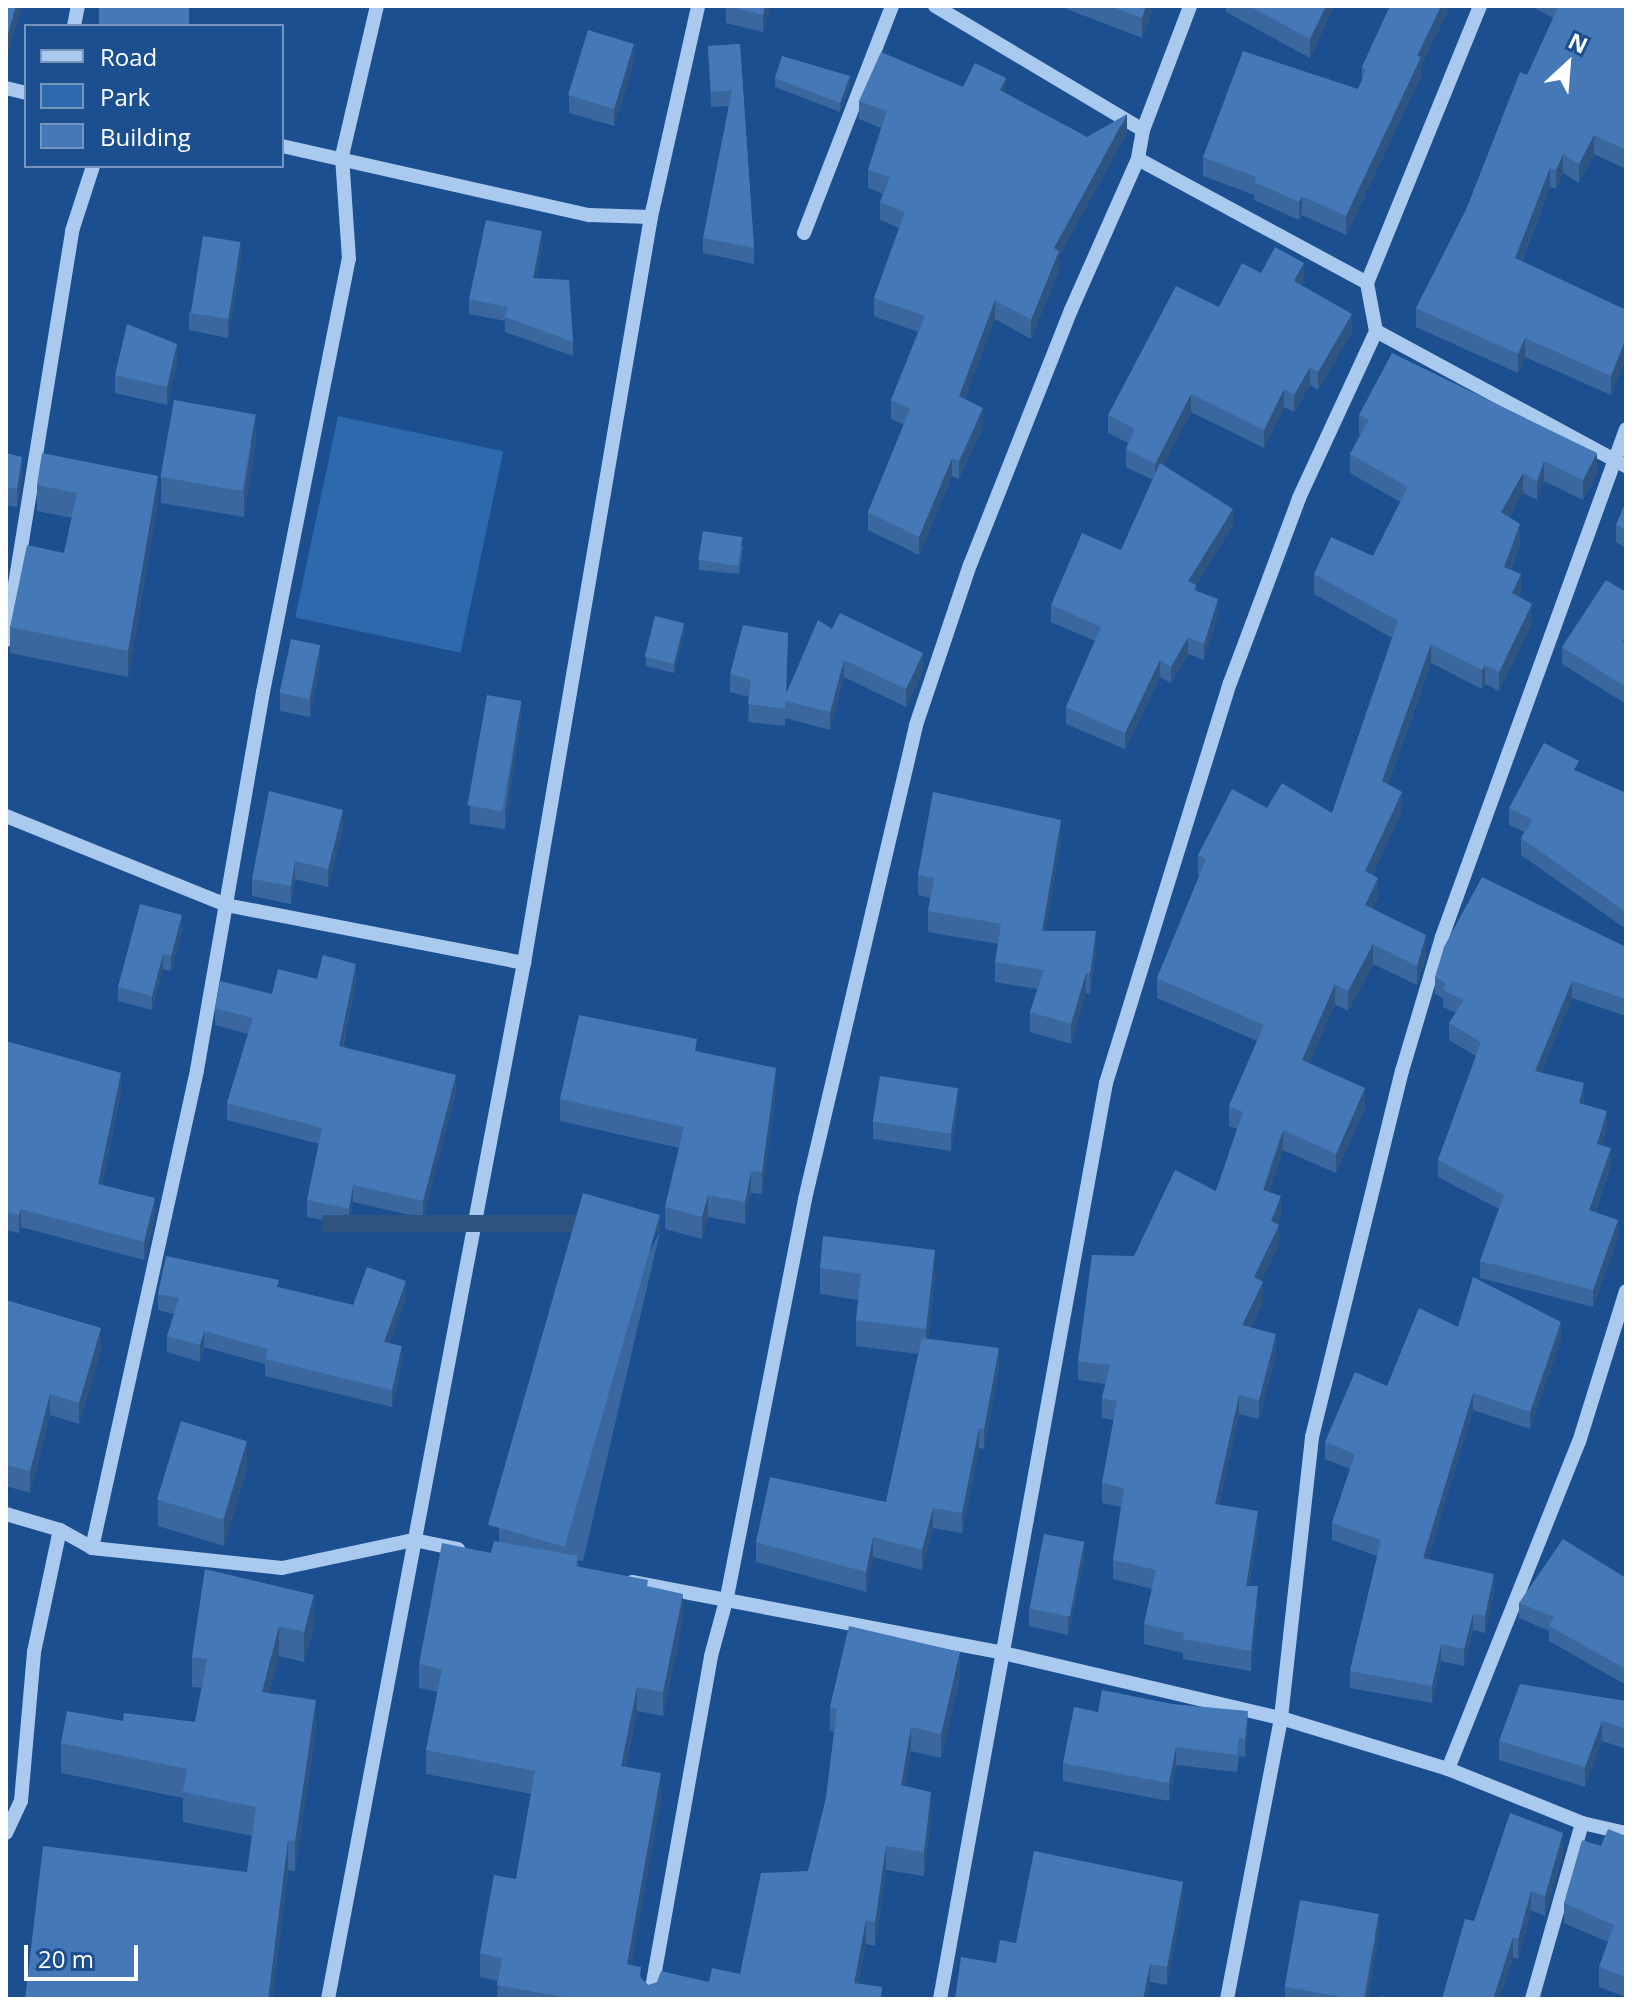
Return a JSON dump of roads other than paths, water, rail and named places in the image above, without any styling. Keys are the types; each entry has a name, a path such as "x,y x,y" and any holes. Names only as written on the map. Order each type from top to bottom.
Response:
{"street":[{"path":"92,1548 197,1070 349,259 342,156 377,6"},
{"path":"328,1999 524,963 651,217 698,6"},
{"path":"804,233 892,6"},
{"path":"935,6 1143,130"},
{"path":"650,1999 711,1656 727,1597 805,1199 916,725 993,509 1071,310 1138,159 1143,130 1190,6"},
{"path":"940,1999 1071,1259 1110,1068 1230,683 1299,498 1376,331 1367,283 1480,6"},
{"path":"284,146 342,156 457,188 589,215 651,217"},
{"path":"1138,159 1367,283"},
{"path":"6,640 72,231 92,168"},
{"path":"1376,331 1620,463"},
{"path":"1227,1999 1281,1718 1312,1437 1402,1071 1442,937 1620,463 1626,429"},
{"path":"6,816 226,905 524,963"},
{"path":"1448,1769 1579,1442 1626,1291"},
{"path":"6,1514 60,1530 92,1548 282,1568 414,1540 471,1552"},
{"path":"6,1833 21,1801 34,1652 60,1530"},
{"path":"619,1580 727,1597 1003,1653 1281,1718 1448,1769 1582,1823 1626,1833"},
{"path":"1532,1999 1582,1823"}]}
